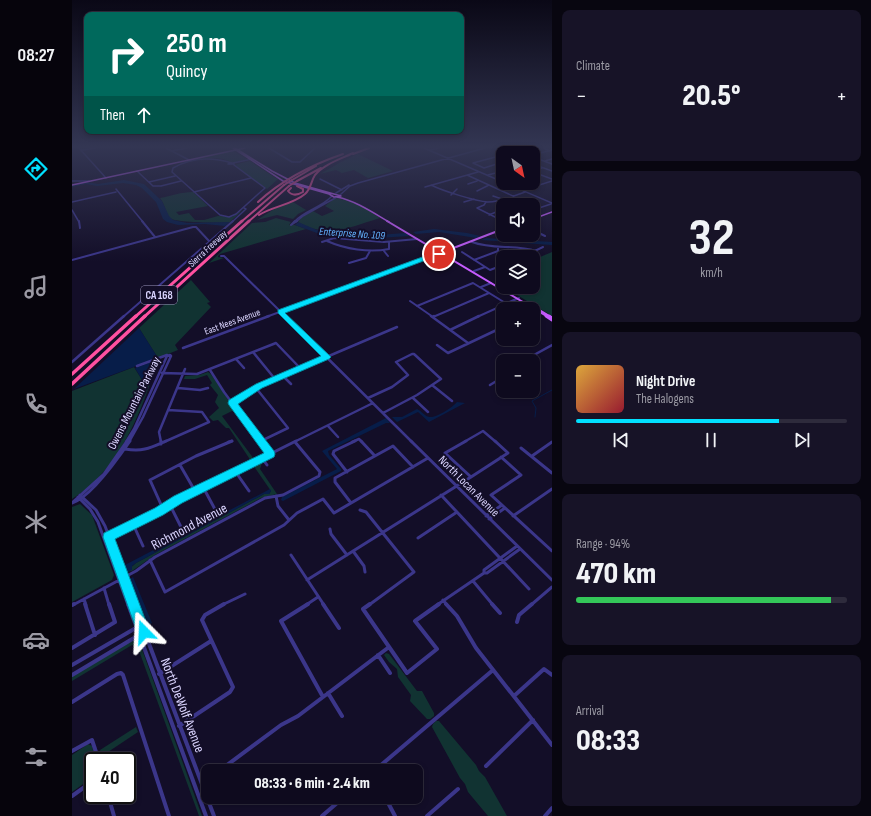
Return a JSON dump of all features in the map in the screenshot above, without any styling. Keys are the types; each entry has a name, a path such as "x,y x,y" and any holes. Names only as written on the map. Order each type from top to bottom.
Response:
{"highway":[{"path":"246,216 275,186"},
{"name":"Sierra Freeway","path":"72,374 246,216 283,186"},
{"path":"290,187 288,191 290,193 297,194 303,192 303,189 296,186"},
{"path":"246,224 268,209 297,198 310,189 311,186"},
{"name":"Sierra Freeway","path":"72,384 276,196 290,187"}],"main road":[{"path":"296,186 336,194 358,201 490,283 518,298"},
{"path":"302,186 361,204 373,210"},
{"path":"332,196 336,194"},
{"path":"361,204 474,270 552,319"},
{"path":"540,215 552,211"},
{"path":"540,215 552,211"},
{"name":"East Nees Avenue","path":"442,252 496,233"},
{"name":"East Nees Avenue","path":"442,252 496,233"}],"street":[{"path":"188,186 223,216 234,215 244,208 264,190 262,186"},
{"path":"194,192 218,186"},
{"path":"334,186 342,190"},
{"path":"336,194 348,186"},
{"path":"340,195 352,186"},
{"path":"433,186 442,190 486,202 496,201"},
{"path":"476,191 487,186"},
{"path":"491,186 517,198"},
{"path":"116,189 155,237"},
{"path":"451,196 458,189"},
{"path":"521,190 552,204"},
{"path":"72,202 117,192"},
{"path":"508,198 525,192"},
{"path":"332,196 323,204 300,215 291,225 293,225 306,213 337,197"},
{"path":"493,196 498,198"},
{"path":"464,202 474,199"},
{"path":"486,202 484,205 476,208 496,218"},
{"path":"540,208 552,204"},
{"path":"72,362 246,209 244,208"},
{"path":"72,210 79,221 80,228"},
{"path":"489,215 496,212"},
{"path":"72,260 194,227 210,241"},
{"path":"540,234 545,236"},
{"path":"322,242 340,238 408,242 418,238"},
{"path":"326,240 335,246 370,251 384,251 390,248 389,242"},
{"path":"472,242 480,246 532,250"},
{"path":"538,250 543,247"},
{"path":"343,252 345,248"},
{"path":"474,260 498,251 498,248"},
{"path":"349,263 366,258 370,251"},
{"path":"384,251 388,256"},
{"name":"East Nees Avenue","path":"183,348 442,252"},
{"path":"462,252 490,270 496,267"},
{"name":"North Locan Avenue","path":"221,256 224,256 552,580"},
{"path":"474,270 484,266"},
{"path":"417,306 473,282 503,302"},
{"path":"480,287 490,283"},
{"path":"433,317 489,293"},
{"path":"510,302 518,298"},
{"path":"410,301 468,344"},
{"path":"450,330 496,309"},
{"path":"232,403 256,388 275,379 397,326"},
{"path":"437,345 448,353 496,330"},
{"path":"161,373 197,374 276,343 300,368"},
{"path":"536,354 552,345"},
{"path":"253,352 275,379"},
{"path":"368,398 395,385 408,375 396,362 413,353 441,379 413,398 383,413"},
{"name":"Owens Mountain Parkway","path":"72,503 106,475 124,449 161,373 171,356 170,355 137,366"},
{"path":"236,359 244,368"},
{"path":"161,444 160,432 185,369"},
{"path":"210,370 232,403 270,454"},
{"path":"283,376 291,384"},
{"path":"490,385 496,382"},
{"path":"432,385 452,401"},
{"path":"178,388 200,390 208,388"},
{"path":"256,388 288,428 261,441"},
{"path":"413,398 428,412"},
{"path":"108,537 195,491 373,403"},
{"path":"124,449 143,450 161,444 209,422 202,412 168,410"},
{"path":"328,426 338,437"},
{"path":"307,580 508,453 483,431 445,453 470,476"},
{"path":"347,472 332,454 334,451 359,439 375,456"},
{"path":"163,509 150,480 224,443 232,441"},
{"name":"Richmond Avenue","path":"72,605 124,578 150,560 265,498 286,493 320,474 295,442"},
{"path":"532,456 552,443"},
{"path":"351,503 334,480 347,472 393,446 413,467"},
{"path":"521,448 552,473"},
{"path":"501,457 521,475 491,495 552,551"},
{"path":"262,458 267,465"},
{"path":"150,560 165,592 284,524 297,513 323,498 334,513 428,458"},
{"path":"180,465 195,491"},
{"path":"236,471 249,491"},
{"path":"170,505 184,530 187,530 217,513 203,487"},
{"path":"513,516 552,489"},
{"path":"441,495 529,589"},
{"path":"276,496 278,506 288,520"},
{"name":"North DeWolf Avenue","path":"80,497 100,516 201,781"},
{"name":"North DeWolf Avenue","path":"80,497 98,522 206,816"},
{"path":"488,517 503,507"},
{"path":"360,510 366,512 414,572 362,608 407,673 437,649 415,621 443,600 455,594 484,573 487,573 517,546"},
{"path":"418,538 457,512"},
{"path":"133,524 143,546"},
{"path":"330,529 331,534 347,555"},
{"path":"501,560 520,549"},
{"path":"353,551 364,566 365,572"},
{"path":"291,555 339,628"},
{"path":"473,581 500,613"},
{"path":"517,622 519,615 552,587"},
{"path":"72,648 115,622 104,588"},
{"path":"179,726 230,692 233,687 232,682 202,622 205,615 232,599 245,594"},
{"path":"318,597 281,621 323,697"},
{"path":"84,599 95,634"},
{"path":"443,600 457,616 476,648 552,745"},
{"path":"72,665 141,625"},
{"path":"72,675 144,632"},
{"path":"159,674 212,641"},
{"path":"228,764 281,725 298,716 389,647"},
{"path":"378,655 390,673"},
{"path":"514,696 541,671 546,669 552,675"},
{"path":"382,764 493,670"},
{"path":"72,702 121,674 125,682 169,816"},
{"path":"328,693 342,716"},
{"path":"486,766 533,720"},
{"path":"72,751 92,740 96,752"},
{"path":"72,796 84,788"},
{"path":"427,816 458,789"},
{"path":"111,804 114,816"},
{"name":"North DeWolf Avenue","path":"210,804 214,816"},
{"path":"325,815 337,804"},
{"path":"389,804 395,816"},
{"path":"545,816 552,808"}],"green space":[{"path":"263,186 270,186 267,189"},
{"path":"193,192 208,206 176,212 179,215 189,213 195,220 204,220 218,216 232,217 244,209 230,222 189,222 170,218 160,198 180,193"},
{"path":"338,198 360,205 380,218 349,228 329,231 319,230 298,222 302,217 313,211 322,216 334,211 325,206 334,199"},
{"path":"293,202 306,210 298,214 293,219 277,215 257,220 276,208"},
{"path":"276,218 291,222 289,225 295,225 306,229 220,254 218,257 224,258 209,263 252,223 265,222"},
{"path":"552,252 552,316 540,309 540,302 529,302 516,294 540,294 540,257"},
{"path":"191,280 210,302 207,303 211,307 175,345 178,350 158,358 139,328"},
{"path":"134,367 144,383 150,384 130,433 111,463 99,477 87,489 72,499 72,391"},
{"path":"208,372 234,407 234,410 222,416 254,459 251,461 229,428 226,428 218,420 213,421 209,417 219,408 215,402 218,395 210,385 212,383 207,375 195,379 184,379 185,376 199,375"},
{"path":"259,462 262,463 260,469 277,494 261,498 155,555 132,571 125,572 113,539 114,538 127,571 136,563 264,494 269,494 271,491 253,465"},
{"path":"80,504 92,515 114,575 112,580 72,602 72,507"},
{"path":"135,639 139,641 202,816 199,816 138,648 132,645 72,681 72,676"},
{"path":"386,653 389,654 417,691 422,691 434,713 434,716 430,719 427,719 410,701 411,695 398,677 397,669 384,655"},
{"path":"436,721 439,721 485,777 507,816 488,816 468,792 465,784 460,778 432,727"},
{"path":"136,727 138,732 108,752 101,752 100,750"},
{"path":"88,744 92,746 94,752 84,752 84,783 72,792 72,755"}],"water":[{"path":"138,186 146,186 162,201 169,216 173,220 187,223 230,222 225,226 205,224 178,225 167,222 163,219 156,202"},
{"name":"Enterprise No. 109","path":"298,222 317,230 378,235 405,233 410,236 377,238 317,233 295,225"},
{"path":"434,229 480,236 476,238 439,232 416,234 413,232"},
{"path":"486,238 496,239 496,241 481,240"},
{"path":"509,242 552,242 552,245"},
{"path":"139,328 158,358 74,389"},
{"path":"157,360 161,361 150,384 144,383 135,368"},
{"path":"457,402 465,403 429,422 418,412 397,422 392,417 402,417 417,409 427,416 433,417 445,411"},
{"path":"386,418 390,423 386,423 328,451 329,455 341,471 283,501 281,500 282,497 337,469 322,451"},
{"path":"270,489 271,491 269,494 264,494 136,563 132,566 132,570 127,572 125,565"},
{"path":"133,577 152,623 148,625 130,579"}],"waterway":[{"path":"535,417 536,408 532,401 552,390"}],"route":[{"path":"144,632 108,537 159,511 173,502 270,454 232,403 259,386 326,357 280,312 439,254"}]}
